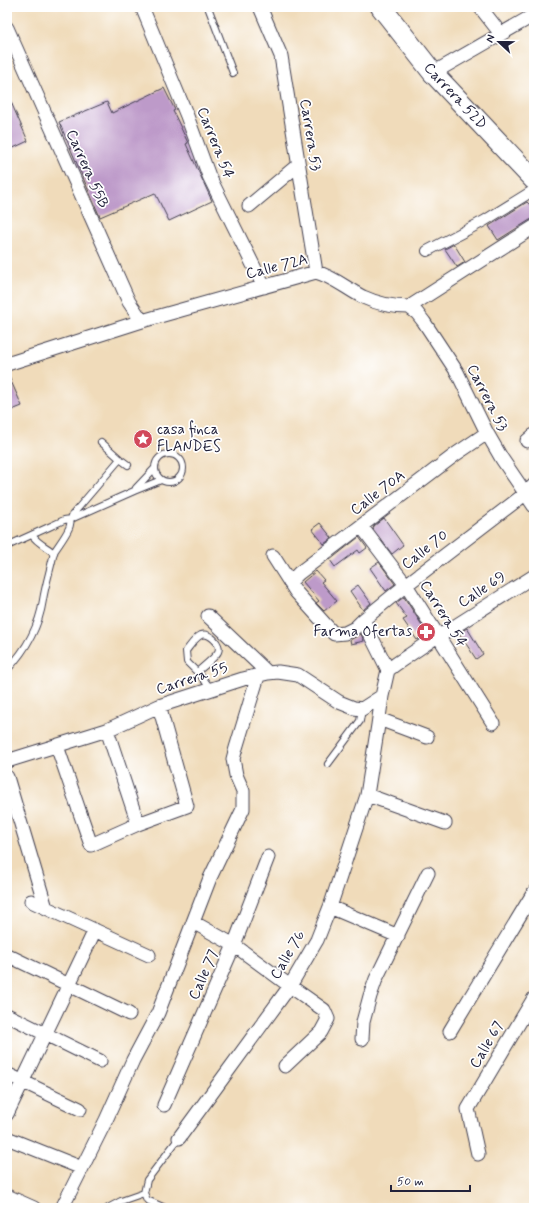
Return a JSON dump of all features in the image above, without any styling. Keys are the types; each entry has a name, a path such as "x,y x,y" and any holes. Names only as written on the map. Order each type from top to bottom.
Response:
{"main road":[{"name":"Carrera 52D","path":"381,7 434,73 534,180"}],"street":[{"name":"Carrera 54","path":"142,7 187,116 209,176 264,287"},
{"name":"Carrera 53","path":"260,7 281,56 316,272"},
{"path":"480,7 501,34"},
{"path":"434,73 534,15"},
{"name":"Carrera 55B","path":"7,28 129,302 142,321"},
{"path":"249,206 298,165"},
{"path":"427,251 484,221 534,190"},
{"path":"409,307 534,227"},
{"name":"Calle 72A","path":"7,364 142,321 316,272 337,280 363,296 386,306 409,307"},
{"name":"Carrera 53","path":"409,307 417,313 424,322 457,372 487,433 502,459 529,490 534,506"},
{"name":"Calle 70A","path":"290,582 299,573 456,454 487,433"},
{"name":"Calle 70","path":"290,582 296,592 334,634 345,632 355,628 406,585 529,490"},
{"name":"Carrera 54","path":"361,526 406,585 492,723"},
{"path":"273,556 290,582"},
{"name":"Calle 69","path":"388,670 433,639 534,576"},
{"path":"62,1208 133,1060 158,1013 210,878 243,809 243,791 236,775 233,759 263,675 208,616"},
{"path":"363,620 388,670"},
{"name":"Calle 76","path":"179,1138 290,986 317,940 330,907 367,795 382,696 388,670"},
{"name":"Carrera 55","path":"7,761 107,730 159,706 243,679 278,672 298,675 339,702 354,708 362,709"},
{"path":"362,709 382,696"},
{"path":"57,746 91,845 138,824 187,806 159,706"},
{"path":"379,719 427,737"},
{"path":"107,730 138,824"},
{"path":"7,777 46,908"},
{"path":"367,795 445,823"},
{"name":"Calle 77","path":"164,1105 234,945 268,857"},
{"path":"362,1039 363,1022 376,978 428,873"},
{"path":"450,1031 534,892"},
{"path":"30,901 149,955"},
{"path":"330,907 398,936"},
{"path":"193,922 234,945 324,1010 328,1019 321,1032 285,1066"},
{"path":"7,1114 95,930"},
{"path":"7,955 129,1014"},
{"name":"Calle 67","path":"478,1154 468,1109 534,998"},
{"path":"7,1015 100,1062"},
{"path":"7,1074 80,1109"},
{"path":"7,1138 82,1168"},
{"path":"7,1196 34,1208"}],"lane":[{"path":"208,7 233,73"},
{"path":"101,442 128,465"},
{"path":"134,491 155,468 158,459 162,456 168,454 173,455 180,461 182,470 178,478 174,481 165,482 158,477 155,468"},
{"path":"7,670 25,648 34,629 43,600 54,553 70,527 72,514 120,458"},
{"path":"7,546 64,520 70,520 161,480"},
{"path":"32,535 35,540 54,553"},
{"path":"197,672 218,652 217,644 210,635 205,634 200,636 186,651 187,662 211,689"},
{"path":"328,764 360,720 362,709"},
{"name":"Calle 76","path":"144,1193 147,1180 179,1138"},
{"path":"108,1208 121,1201 144,1193 147,1200 165,1208"}],"building":[{"path":"164,88 175,110 173,111 188,143 186,144 212,201 169,221 155,193 100,217 59,122 107,102 112,113"},
{"path":"7,93 28,141 7,151"},
{"path":"527,202 534,209 534,219 498,240 489,226"},
{"path":"454,244 465,262 457,267 445,249"},
{"path":"7,372 22,406 7,412"},
{"path":"384,518 403,545 392,554 373,529 374,526"},
{"path":"320,523 332,538 324,544 312,529"},
{"path":"359,537 367,548 360,553 358,550 335,567 330,560"},
{"path":"379,562 395,584 386,591 370,568"},
{"path":"316,571 324,580 321,582 337,601 324,611 316,603 319,601 303,582"},
{"path":"358,585 371,603 363,610 350,591"},
{"path":"404,597 427,633 417,640 403,620 407,618 396,603"},
{"path":"467,628 483,654 476,659 459,633"},
{"path":"361,634 364,641 351,644 350,640"}],"place":[{"name":"casa finca FLANDES","path":"143,439"},
{"name":"Farma Ofertas","path":"426,632"}]}
